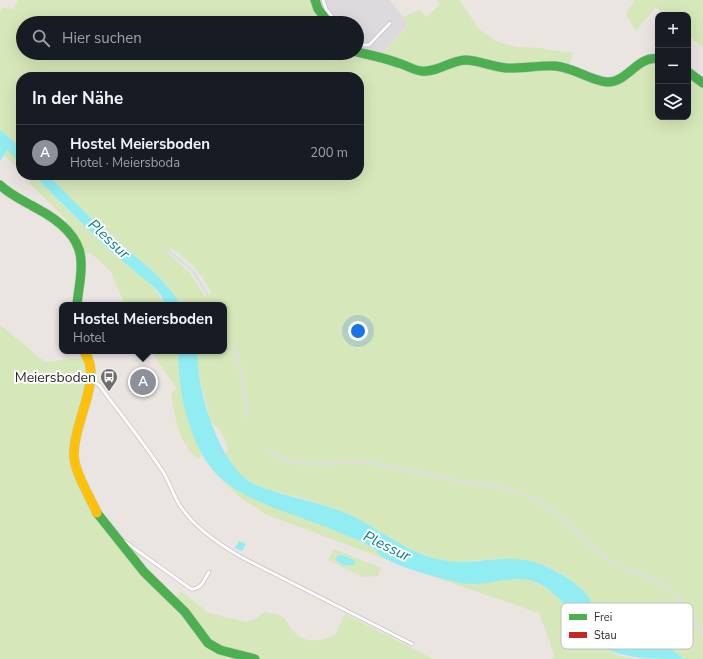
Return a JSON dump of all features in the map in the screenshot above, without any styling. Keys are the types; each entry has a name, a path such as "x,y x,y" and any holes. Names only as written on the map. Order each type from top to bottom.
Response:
{"street":[{"path":"315,0 318,9 324,16"},
{"path":"364,54 390,60 420,71 433,71 456,61 466,60 507,68 556,66 574,70 601,81 609,82 621,78 644,60 655,58"},
{"path":"691,74 703,84"},
{"path":"0,185 21,200 32,205 56,221 76,240 79,247 81,261 77,302"},
{"path":"85,354 91,368 91,381 74,446 76,464 81,480 98,514 144,572 185,612 211,645 220,650 255,659"}],"lane":[{"path":"323,0 326,9 332,16"},
{"path":"364,46 369,45 390,23"},
{"path":"91,381 100,385 160,466 182,509 202,529 243,558 412,644"},
{"path":"109,528 128,544 191,589 196,590 209,572"}],"shaded area":[{"path":"315,0 390,0 408,24 379,57 364,54 364,16 325,16"}],"green space":[{"path":"18,0 315,0 325,16 16,16 16,60 364,60 364,54 379,57 408,25 403,17 420,10 427,17 439,5 437,0 459,0 480,30 496,41 516,47 543,48 573,53 568,68 605,81 640,63 655,60 655,120 691,120 691,74 703,83 703,659 683,659 670,649 693,649 693,603 592,603 581,588 558,572 545,566 533,562 511,559 456,562 440,560 404,546 340,510 263,487 244,478 225,453 228,450 224,438 220,431 211,422 199,376 197,354 227,354 227,302 178,302 166,284 157,275 109,235 53,180 364,180 364,72 16,72 16,144 0,130 0,11 3,8 14,9","holes":["171,248 189,262 199,273 211,293 205,296 189,272 168,253"]},
{"path":"635,0 703,0 703,48 691,38 691,12 662,12 656,7 636,31 626,14"},
{"path":"7,149 16,158 16,166 4,155"},
{"path":"31,180 38,180 105,246 146,280 163,302 124,302 111,272 91,253 81,254 62,226 67,220 29,183"},
{"path":"0,325 45,362 87,357 90,364 74,451 98,514 123,540 143,554 136,562 174,600 181,591 209,613 246,622 256,619 264,612 276,614 284,619 297,635 307,640 324,639 335,635 345,614 433,659 0,659"},
{"path":"153,354 178,354 184,404 202,455 198,459 186,445 178,429 171,393 177,389"},
{"path":"213,471 227,484 250,497 342,533 371,547 387,560 267,515 237,495"},
{"path":"334,549 381,568 378,576 363,577 328,560","holes":["342,555 354,560 349,565 338,563 336,561"]},
{"path":"428,575 470,584 522,579 539,584 549,590 563,603 561,603 561,649 606,649 615,654 636,659 553,659 554,654 539,613"}],"water":[{"path":"0,130 16,144 16,158 7,150 0,161"},
{"name":"Plessur","path":"38,180 53,180 109,235 157,275 166,284 178,302 164,302 161,295 155,288 106,247"},
{"name":"Plessur","path":"178,354 197,354 199,376 210,420 224,452 243,476 254,484 348,514 405,546 429,557 454,562 515,559 527,560 540,564 564,576 581,588 592,603 562,603 548,589 529,580 509,579 480,584 470,584 460,583 424,573 386,559 373,548 357,540 325,526 272,507 238,491 224,481 212,469 197,445 183,400"},
{"path":"239,541 246,544 242,551 235,548"},
{"path":"337,555 342,555 354,560 355,564 348,565 340,563 336,560"},
{"path":"607,649 670,649 683,659 629,656"}],"railway":[{"path":"169,251 193,271 208,295"},
{"path":"233,345 240,366 247,416"},
{"path":"267,449 279,457 291,462 304,464 355,462 369,463 503,488 521,493 548,507 610,561 658,582 672,592 683,603"},
{"path":"693,618 703,633"}],"traffic: fast":[{"path":"315,0 318,9 324,16"},
{"path":"364,53 421,71 438,69 454,62 465,60 506,68 549,66 562,67 607,82 621,78 644,61 655,59"},
{"path":"691,74 703,83"},
{"path":"0,185 13,195 52,217 72,236 77,244 81,262 77,302"},
{"path":"97,513 144,572 185,612 208,643 220,650 255,659"}],"traffic: slow":[{"path":"85,354 90,363 91,375 87,398 77,433 74,456 77,470 97,513"}],"place":[{"name":"Hostel Meiersboden","path":"143,382"},
{"name":"Meiersboden","path":"109,392"}]}
